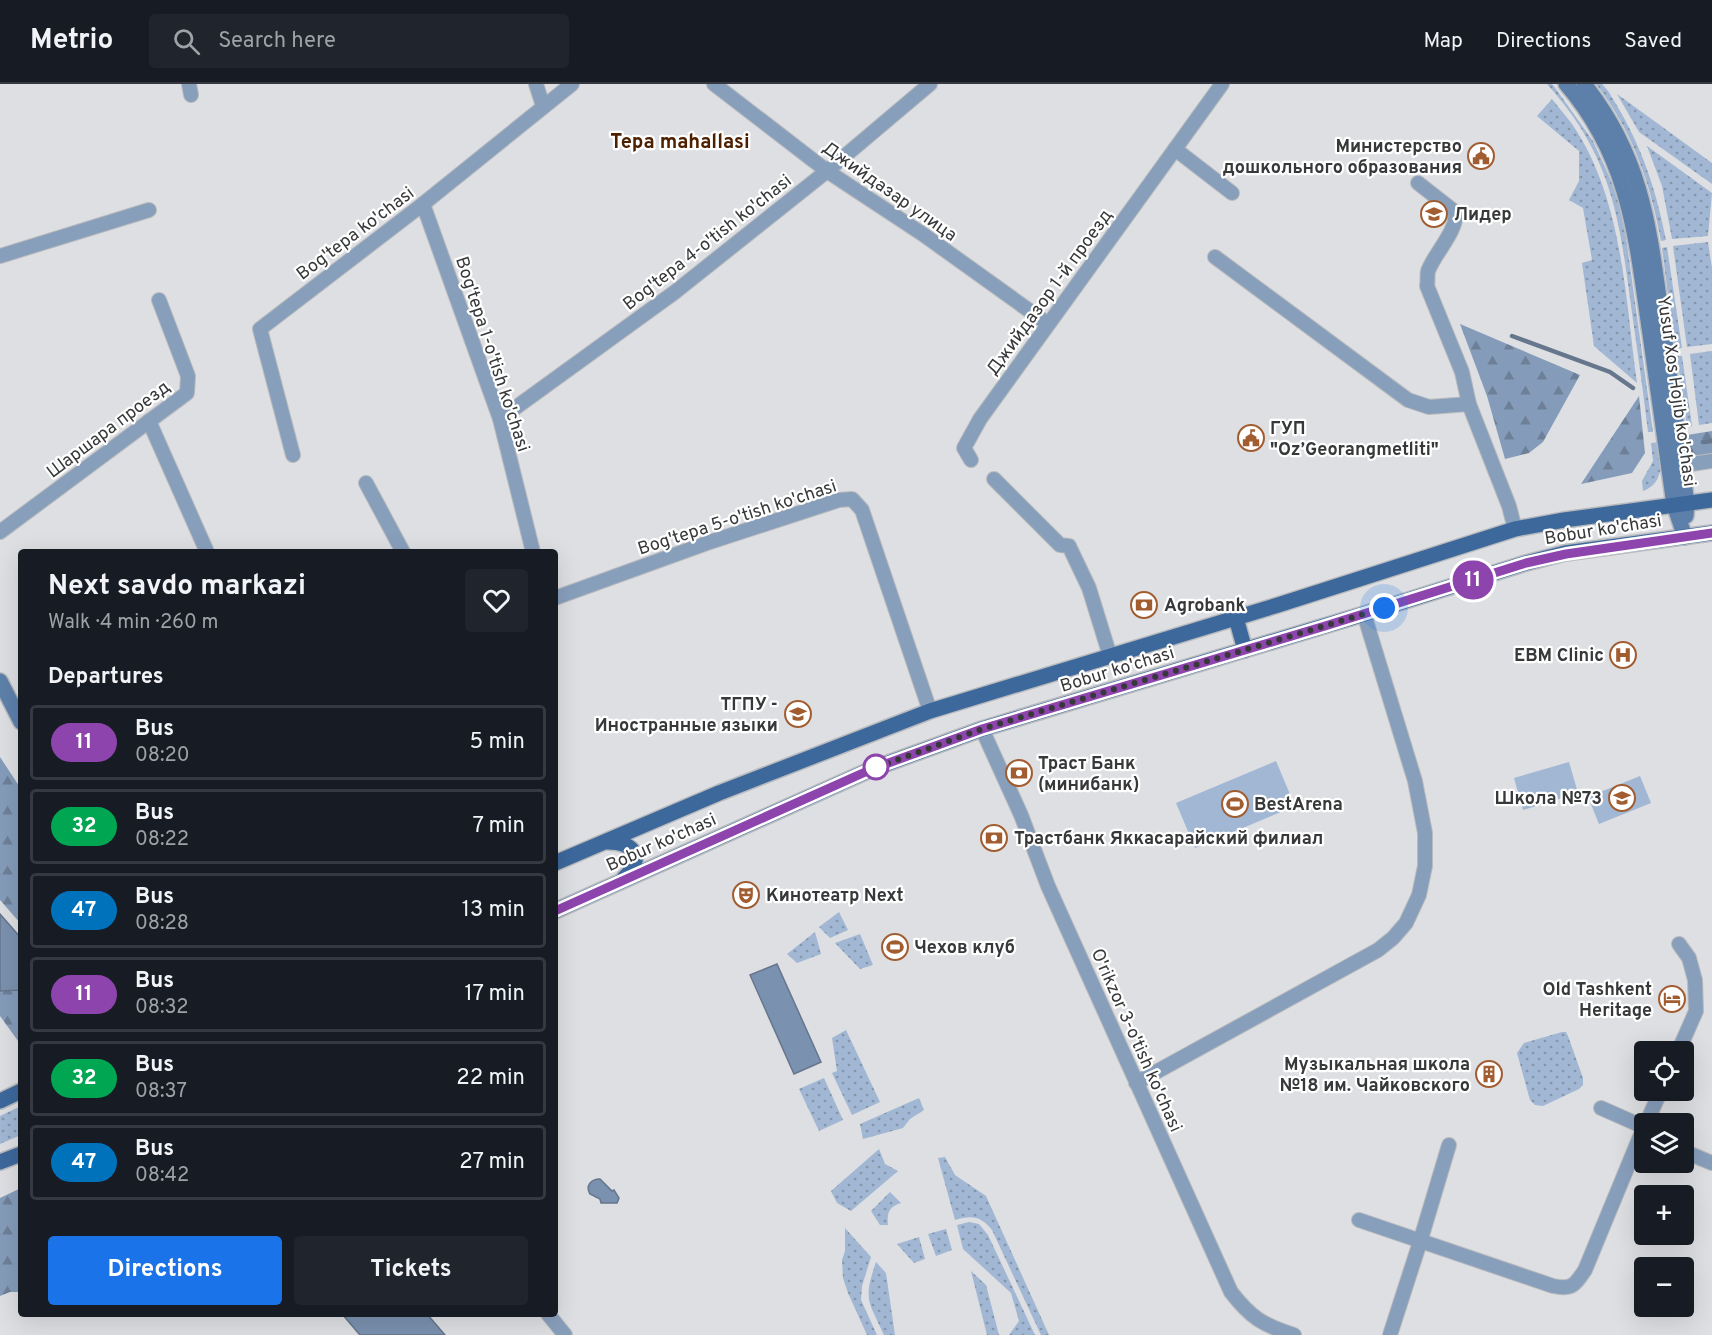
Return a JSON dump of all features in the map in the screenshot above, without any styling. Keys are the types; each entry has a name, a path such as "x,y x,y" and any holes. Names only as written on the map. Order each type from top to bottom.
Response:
{"main road":[{"name":"Yusuf Xos Hojib ko'chasi","path":"1566,84 1600,132 1619,174 1628,203 1675,466 1685,537"},
{"name":"Yusuf Xos Hojib ko'chasi","path":"1584,84 1620,138 1642,196 1652,246 1675,466"},
{"name":"Bobur ko'chasi","path":"558,862 740,785 930,711 1515,530 1564,520 1712,500"},
{"name":"Bobur ko'chasi","path":"558,910 872,769 982,729 1547,557 1712,533"},
{"path":"1236,618 1245,650"},
{"path":"0,681 18,716"},
{"path":"604,842 621,842 629,845 633,852 636,862 632,871 619,882"},
{"path":"0,1101 18,1092"},
{"path":"0,1162 18,1155"}],"street":[{"path":"536,84 543,106"},
{"name":"Bog'tepa ko'chasi","path":"293,455 260,329 423,204 572,84"},
{"name":"Джийдазар улица","path":"714,84 827,171 924,235 1048,324"},
{"name":"Bog'tepa 4-o'tish ko'chasi","path":"500,419 675,292 827,171 930,84"},
{"name":"Джийдазор 1-й проезд","path":"971,460 964,447 980,419 1222,84"},
{"path":"1175,149 1232,193"},
{"path":"1418,183 1455,212 1454,226 1428,271 1427,286 1462,372 1469,404 1509,506 1515,530"},
{"name":"Bog'tepa 1-o'tish ko'chasi","path":"423,204 500,419 532,549"},
{"path":"0,256 148,210"},
{"path":"1215,257 1408,400 1429,406 1469,404"},
{"name":"Шаршара проезд","path":"0,532 187,393 188,376 159,300"},
{"path":"149,421 206,549"},
{"path":"1675,466 1712,461"},
{"path":"994,479 1060,545 1069,546 1089,588 1110,656"},
{"path":"366,483 401,549"},
{"name":"Bog'tepa 5-o'tish ko'chasi","path":"558,597 732,535 839,500 852,499 862,510 930,711"},
{"path":"1136,1083 1378,950 1406,923 1419,895 1425,866 1425,833 1415,781 1364,614"},
{"name":"O'rikzor 3-o'tish ko'chasi","path":"982,729 1021,815 1048,886 1231,1292 1265,1331 1294,1335"},
{"path":"1678,944 1689,957 1695,980 1696,1011 1683,1041"},
{"path":"1601,1108 1634,1124"},
{"path":"1390,1335 1449,1145"},
{"path":"1359,1220 1553,1287 1564,1288 1572,1286 1585,1270 1634,1153"},
{"path":"1694,1156 1712,1163"},
{"path":"551,1317 566,1335"}],"shaded area":[{"path":"1547,84 1552,84 1593,141 1618,200 1626,237 1653,432 1648,432 1616,214 1599,161 1568,110"},
{"path":"1596,84 1602,84 1608,91 1637,144 1657,200 1666,240 1661,241 1645,178 1630,139"},
{"path":"1617,94 1712,163 1712,184 1639,132"},
{"path":"1552,99 1572,124 1589,153 1612,216 1625,283 1637,383 1594,346 1582,263 1592,260 1583,208 1569,200 1579,181 1579,151 1537,116"},
{"path":"1647,146 1712,193 1708,236 1672,239 1662,186"},
{"path":"1708,242 1712,268 1712,344 1687,347 1673,246"},
{"path":"1667,247 1682,348 1675,349 1662,248"},
{"path":"1712,351 1712,423 1699,425 1690,354"},
{"path":"1677,356 1682,356 1692,426 1687,427"},
{"path":"1660,442 1661,464 1658,477 1650,488 1643,491 1642,481 1653,461 1651,443"},
{"name":"BestArena","path":"1276,761 1295,806 1195,848 1176,803"},
{"path":"1569,762 1578,793 1523,810 1514,778"},
{"path":"1640,776 1651,803 1599,824 1588,797"},
{"path":"839,912 848,930 830,938 819,927"},
{"path":"0,914 18,935 18,990 0,991"},
{"path":"815,932 821,954 797,963 787,954"},
{"path":"860,934 873,965 860,969 835,943"},
{"path":"777,964 821,1062 794,1074 750,975"},
{"path":"846,1030 880,1102 852,1115 832,1073 837,1071 832,1038"},
{"path":"1566,1032 1568,1036 1583,1078 1583,1085 1543,1106 1535,1105 1530,1100 1517,1053 1524,1043"},
{"path":"824,1078 843,1120 819,1131 799,1089"},
{"path":"919,1098 924,1110 910,1119 903,1128 863,1139 860,1124"},
{"path":"18,1107 18,1136 0,1144 0,1116"},
{"path":"879,1149 885,1164 898,1171 851,1211 837,1203 831,1191"},
{"path":"945,1157 955,1175 986,1196 1049,1335 1041,1335 992,1230 980,1219 966,1217 955,1220 938,1158"},
{"path":"600,1179 612,1191 614,1190 619,1198 617,1203 601,1203 600,1199 590,1194 588,1188 590,1184"},
{"path":"890,1192 901,1203 890,1211 888,1225 880,1225 871,1211"},
{"path":"969,1222 979,1224 988,1235 1035,1335 1009,1335 1019,1321 1011,1293 963,1249 957,1225"},
{"path":"845,1228 871,1257 862,1286 861,1300 877,1335 867,1335 843,1278"},
{"path":"946,1229 952,1250 936,1256 928,1234"},
{"path":"919,1237 925,1259 914,1263 897,1244"},
{"path":"876,1262 886,1273 895,1335 884,1335 869,1300"},
{"path":"971,1271 986,1285 999,1335 987,1335"},
{"path":"345,1317 430,1317 445,1335 360,1335"}],"green space":[{"path":"1460,324 1580,375 1543,442 1529,453 1505,459 1487,396"},
{"path":"1639,396 1645,453 1632,473 1581,484"},
{"path":"1712,431 1712,454 1693,454 1687,435"},
{"path":"0,757 18,784 18,921 0,900"},
{"path":"18,990 18,1041 0,1016 0,991"},
{"path":"18,1189 18,1292 0,1296 0,1198"}],"waterway":[{"path":"1512,336 1610,372 1633,388"},
{"path":"1703,442 1712,441"}],"bus line":[{"name":"11","path":"558,910 872,769 982,729 1526,563 1566,554 1712,533"}],"place":[{"name":"Министерство дошкольного образования","path":"1481,156"},
{"name":"Лидер","path":"1434,214"},
{"name":"ГУП \"Oz’Georangmetliti\"","path":"1251,438"},
{"name":"Agrobank","path":"1144,605"},
{"name":"EBM Clinic","path":"1623,655"},
{"name":"ТГПУ - Иностранные языки","path":"798,714"},
{"name":"Траст Банк (минибанк)","path":"1019,773"},
{"name":"Школа №73","path":"1622,798"},
{"name":"BestArena","path":"1235,804"},
{"name":"Трастбанк Яккасарайский филиал","path":"994,838"},
{"name":"Кинотеатр Next","path":"746,895"},
{"name":"Чехов клуб","path":"895,947"},
{"name":"Old Tashkent Heritage","path":"1672,999"},
{"name":"Музыкальная школа №18 им. Чайковского","path":"1489,1074"}],"district":[{"name":"Tepa mahallasi","path":"680,141"}],"route":[{"path":"876,767 872,769 982,729 1384,608"}]}
